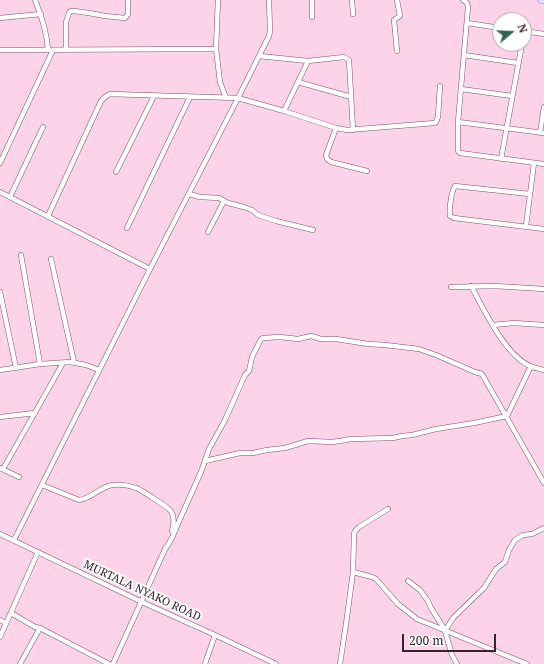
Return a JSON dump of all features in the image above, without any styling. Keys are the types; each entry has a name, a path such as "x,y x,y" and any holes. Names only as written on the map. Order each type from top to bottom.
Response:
{"street":[{"path":"0,163 50,50 41,14 35,0"},
{"path":"66,50 66,22 71,11 89,12 105,16 125,18 128,14 128,0"},
{"path":"218,0 216,49 220,82 226,98"},
{"path":"14,540 269,36 269,0"},
{"path":"312,0 312,17"},
{"path":"352,0 353,14"},
{"path":"397,51 394,20 400,16 398,0"},
{"path":"463,0 467,3 468,7 457,148 460,153 544,164"},
{"path":"0,18 41,14"},
{"path":"467,23 492,27"},
{"path":"532,32 544,34"},
{"path":"0,50 216,49"},
{"path":"501,159 520,52"},
{"path":"464,55 518,63"},
{"path":"259,56 308,61 344,57 348,60 353,130"},
{"path":"284,111 308,61"},
{"path":"298,82 351,97"},
{"path":"48,216 104,97 110,94 238,98 336,128 353,130 435,123 438,118 440,86"},
{"path":"461,89 512,96"},
{"path":"116,172 154,96"},
{"path":"127,228 190,97"},
{"path":"458,122 542,133 544,107"},
{"path":"10,197 43,127"},
{"path":"336,128 326,155 326,160 367,171"},
{"path":"526,226 534,163"},
{"path":"530,194 455,186 453,190 450,216 454,218 544,229"},
{"path":"0,192 150,269"},
{"path":"189,194 219,198 252,210 258,215 313,230"},
{"path":"208,232 224,201"},
{"path":"20,255 40,364"},
{"path":"51,259 74,362"},
{"path":"471,286 500,338 510,350 531,366 544,370"},
{"path":"452,287 495,286 544,289"},
{"path":"0,292 16,368"},
{"path":"493,326 514,323 544,325"},
{"path":"166,548 172,538 178,521 201,472 209,449 226,420 250,368 252,358 263,338 280,337 298,339 311,336 320,339 336,339 419,349 482,374 544,483"},
{"path":"0,370 40,364 74,362 99,370"},
{"path":"19,477 2,468 64,363"},
{"path":"507,416 531,366"},
{"path":"0,417 35,413"},
{"path":"205,461 240,453 253,453 285,448 308,441 332,442 351,439 393,438 507,416"},
{"path":"42,485 79,500 112,485 137,488 169,510 173,516 174,526 166,548 114,664"},
{"path":"340,664 353,572 354,534 359,527 388,509"},
{"path":"445,630 453,618 484,588 496,569 505,562 509,550 516,540 522,535 532,534 544,528"},
{"name":"MURTALA NYAKO ROAD","path":"0,534 276,664"},
{"path":"0,637 38,552"},
{"path":"353,572 376,579 398,604 414,618 527,664"},
{"path":"408,581 420,590 428,600 431,608 445,630 456,664"},
{"path":"11,613 35,627 40,628 109,664"},
{"path":"0,620 6,623"},
{"path":"20,664 40,628"},
{"path":"205,664 216,635"}]}
